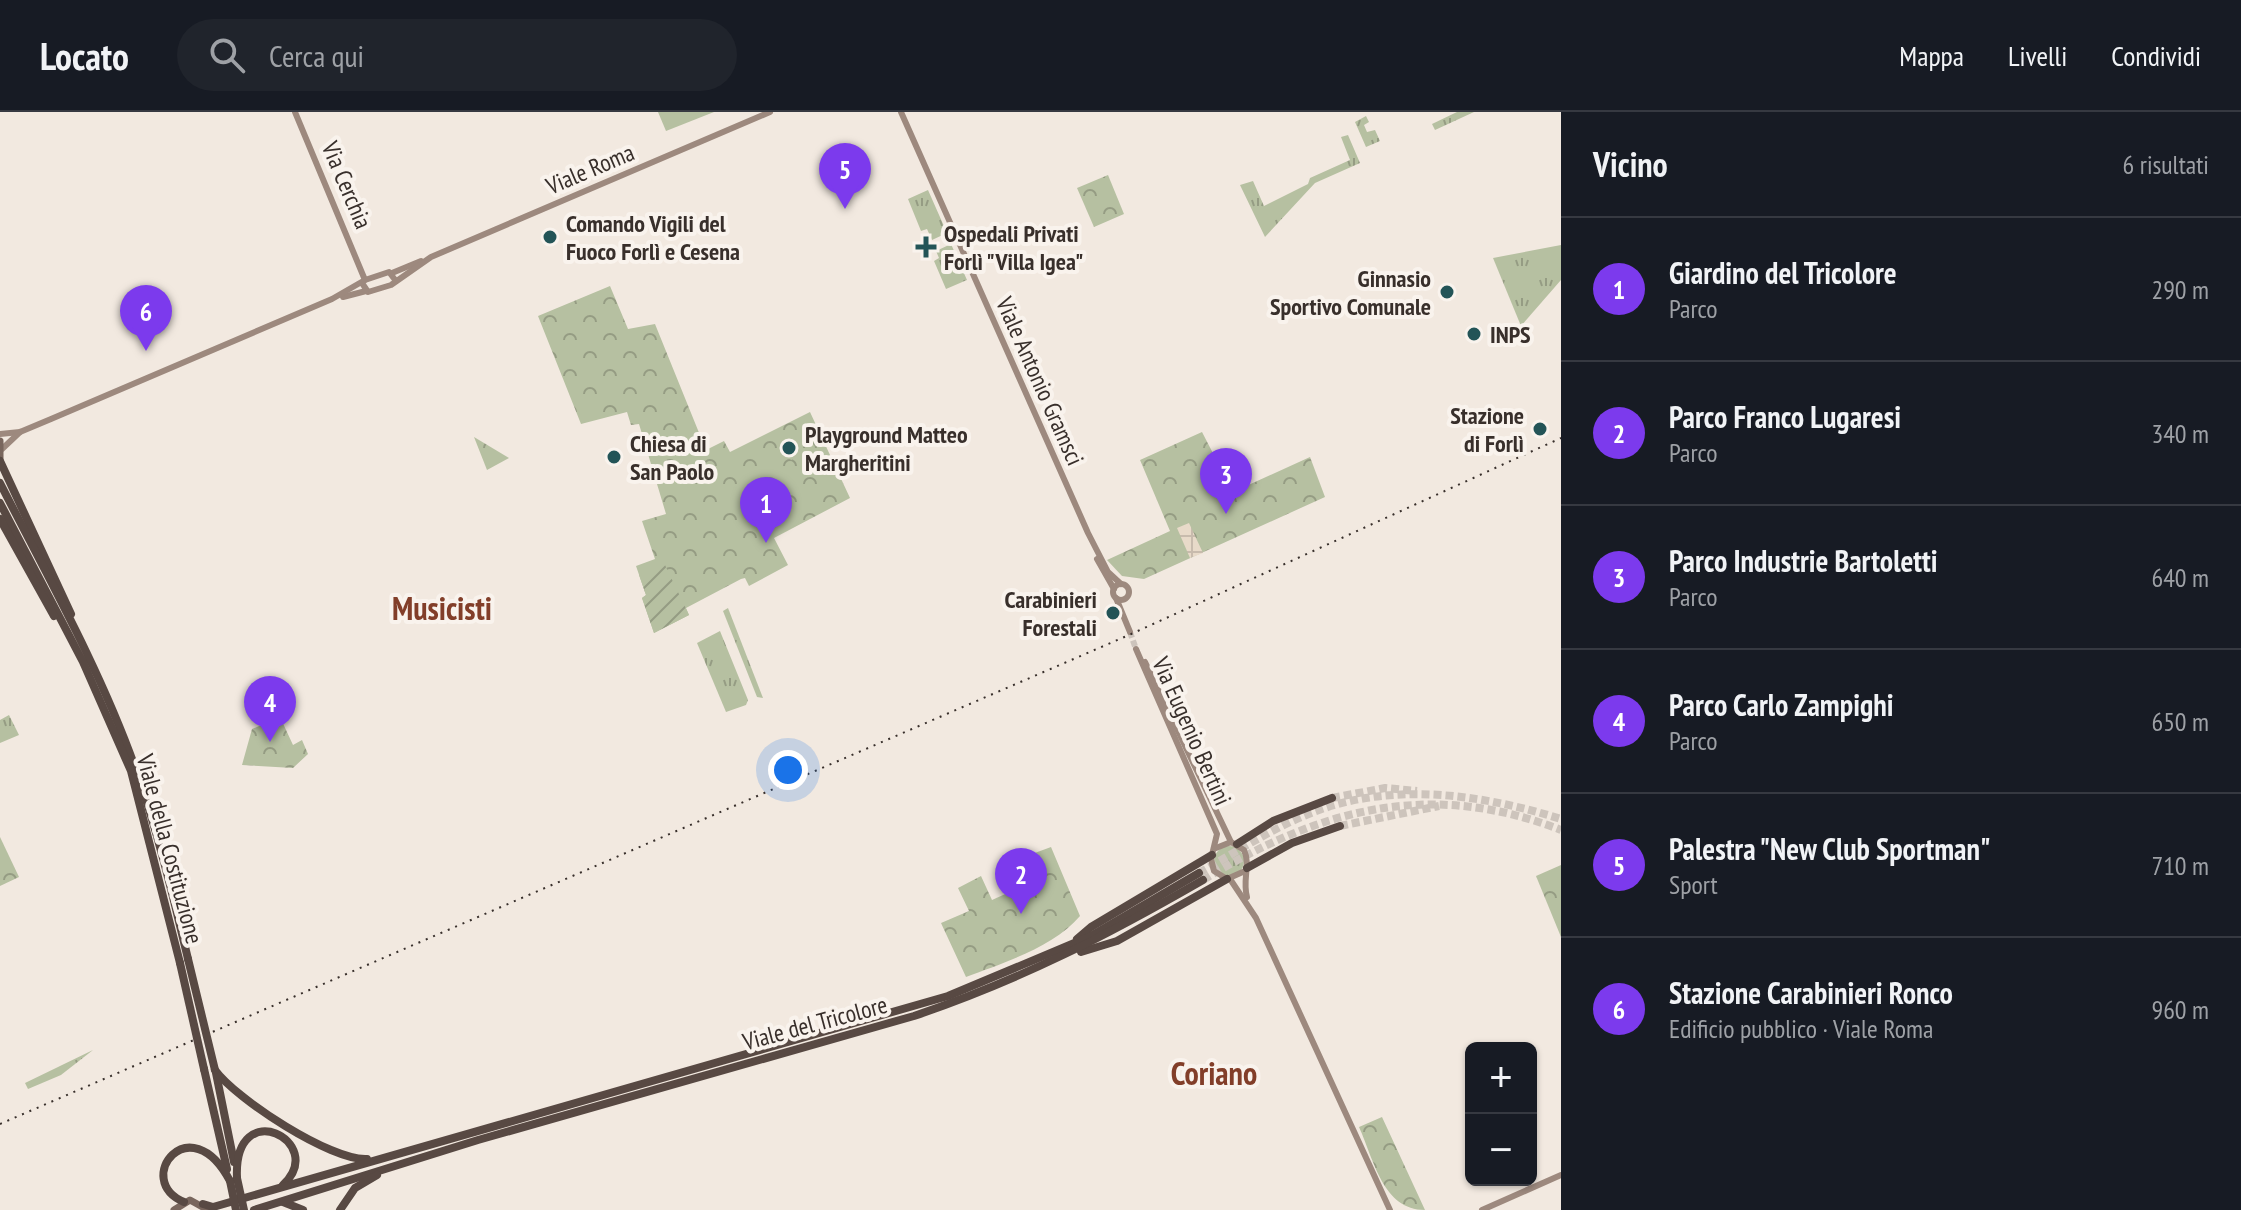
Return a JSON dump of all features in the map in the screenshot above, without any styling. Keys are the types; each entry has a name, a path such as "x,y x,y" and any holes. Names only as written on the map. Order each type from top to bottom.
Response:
{"highway":[{"path":"0,460 67,599 74,638"},
{"name":"Viale della Costituzione","path":"0,483 74,638 131,771 215,1070 233,1180"},
{"name":"Viale della Costituzione","path":"0,503 74,638"},
{"path":"0,519 43,601 74,638"},
{"path":"1234,843 1273,821 1332,798"},
{"path":"1246,869 1292,843 1340,826"},
{"path":"1069,951 1091,927 1213,853"},
{"name":"Viale del Tricolore","path":"417,1154 722,1066 914,1016 992,989 1069,951 1201,877"},
{"path":"1069,951 1117,941 1228,879"},
{"name":"Viale della Costituzione","path":"184,961 233,1180"},
{"path":"215,1070 241,1099 335,1154 351,1159 417,1154"},
{"path":"236,1210 233,1180 236,1159 243,1141 261,1131 280,1134 293,1148 295,1168 284,1185 275,1189"},
{"path":"184,1202 165,1189 162,1176 166,1163 178,1151 199,1147 217,1159 233,1180 244,1210"},
{"path":"205,1207 417,1154"},
{"path":"254,1210 417,1154"},
{"path":"340,1210 355,1188 417,1154"},
{"path":"278,1202 303,1210"}],"main road":[{"name":"Via Cerchia","path":"295,112 364,272 366,291"},
{"name":"Viale Roma","path":"364,281 424,261 770,112"},
{"name":"Viale Antonio Gramsci","path":"901,112 1088,533 1108,572 1121,584"},
{"name":"Viale Roma","path":"366,291 396,281 424,261"},
{"path":"364,272 374,278"},
{"path":"392,273 396,281"},
{"path":"0,460 1,445 20,432 332,299 364,281"},
{"path":"332,299 366,291"},
{"path":"0,434 20,432"},
{"name":"Viale Antonio Gramsci","path":"1088,533 1103,574 1120,599"},
{"path":"1114,589 1121,584 1129,592 1120,599 1130,632"},
{"name":"Via Eugenio Bertini","path":"1249,904 1228,879 1214,871 1213,853 1217,834 1136,649 1150,670 1217,820 1234,843 1246,853 1244,889 1249,904 1390,1210"},
{"name":"Via Eugenio Bertini","path":"1213,853 1234,843"},
{"path":"1228,879 1246,869"},
{"path":"1482,1210 1561,1175"},
{"path":"174,1210 184,1202 205,1207"}],"green space":[{"path":"658,112 714,112 666,131"},
{"path":"1457,112 1474,112 1435,130 1432,124"},
{"path":"1366,116 1369,122 1364,125 1367,132 1375,130 1380,141 1366,147 1355,122"},
{"path":"1348,135 1360,163 1315,183 1265,237 1240,185 1253,181 1264,206 1308,184 1310,178 1350,160 1341,137"},
{"path":"1108,175 1124,214 1094,227 1077,188"},
{"path":"928,190 947,233 932,240 927,229 921,231 908,199"},
{"path":"951,244 967,280 946,289 934,261 939,258 936,251"},
{"path":"1561,245 1561,280 1521,326 1493,258"},
{"path":"610,286 628,329 655,324 706,450 724,441 730,452 810,412 850,498 774,538 788,565 749,586 745,578 741,579 686,608 689,615 654,633 642,598 646,595 636,566 655,559 642,521 666,514 639,424 631,425 627,412 581,424 538,316"},
{"path":"1202,432 1233,492 1310,457 1325,497 1144,579 1122,576 1107,560 1170,531 1140,460"},
{"name":"Playground Matteo Margheritini","path":"785,436 797,439 792,460 780,456"},
{"path":"474,437 509,458 487,470"},
{"path":"665,565 689,615 654,633 642,598 646,595 639,575"},
{"path":"728,608 763,698 757,697 723,611"},
{"path":"720,631 748,700 746,705 726,712 697,643"},
{"path":"9,715 19,735 0,743 0,720"},
{"path":"280,717 293,745 302,740 308,754 293,768 242,765 252,729"},
{"path":"0,837 19,877 0,886"},
{"path":"1229,846 1235,847 1243,855 1243,867 1235,875 1229,876 1223,875 1215,867 1214,861 1215,855 1223,847"},
{"path":"1051,847 1080,916 1042,945 966,977 941,923 969,911 958,888 981,876 992,900 1041,878 1032,854"},
{"path":"1561,865 1561,937 1536,876"},
{"path":"93,1050 61,1075 28,1089 25,1083"},
{"path":"1382,1117 1425,1210 1399,1202 1375,1168 1359,1127"}],"shaded area":[{"path":"1189,523 1203,553 1190,558 1177,528"}],"tunnel":[{"path":"1130,632 1136,649"},
{"path":"1332,798 1385,788 1417,791"},
{"path":"1199,873 1303,816 1349,801 1379,796 1410,794 1471,798 1561,819"},
{"path":"1203,880 1289,835 1376,809 1421,805 1466,806 1513,815 1561,830"},
{"path":"1340,826 1439,806"}],"railway":[{"path":"0,1124 1129,635 1561,438"}],"place":[{"name":"Palestra \"New Club Sportman\"","path":"845,209"},
{"name":"Comando Vigili del Fuoco Forlì e Cesena","path":"550,237"},
{"name":"Ospedali Privati Forlì \"Villa Igea\"","path":"926,247"},
{"name":"Ginnasio Sportivo Comunale","path":"1447,292"},
{"name":"INPS","path":"1474,334"},
{"name":"Stazione Carabinieri Ronco","path":"146,351"},
{"name":"Stazione di Forlì","path":"1540,429"},
{"name":"Playground Matteo Margheritini","path":"789,448"},
{"name":"Chiesa di San Paolo","path":"614,457"},
{"name":"Parco Industrie Bartoletti","path":"1226,514"},
{"name":"Giardino del Tricolore","path":"766,543"},
{"name":"Carabinieri Forestali","path":"1113,613"},
{"name":"Parco Carlo Zampighi","path":"270,742"},
{"name":"Parco Franco Lugaresi","path":"1021,914"}],"district":[{"name":"Musicisti","path":"442,608"},
{"name":"Coriano","path":"1214,1073"}]}
